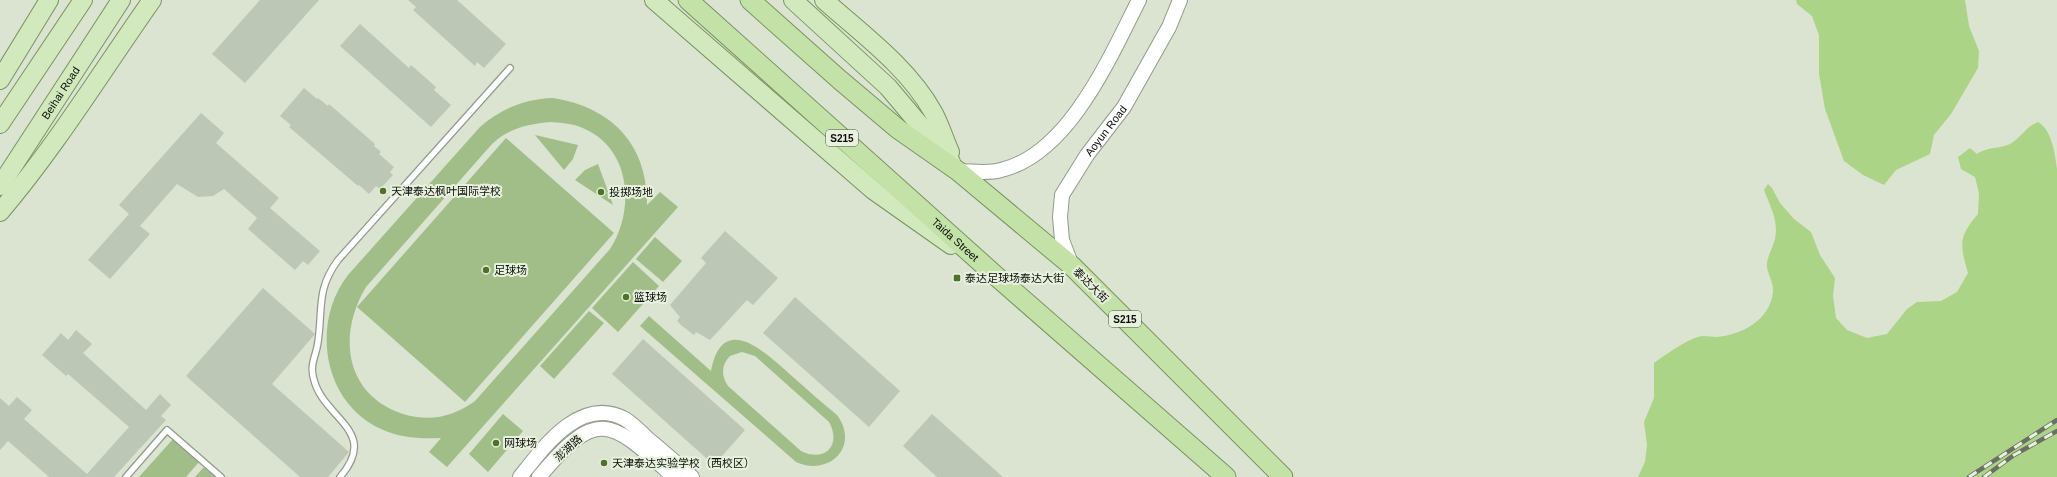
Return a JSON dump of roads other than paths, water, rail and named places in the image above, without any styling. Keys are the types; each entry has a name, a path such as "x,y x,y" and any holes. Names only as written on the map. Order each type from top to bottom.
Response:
{"highway":[{"name":"Taida Street","path":"688,0 996,276 1226,477"},
{"name":"S215","path":"750,0 898,129 958,171"},
{"name":"泰达大街","path":"958,171 1072,266 1283,477"}],"main road":[{"path":"0,80 49,0"},
{"path":"0,124 84,0"},
{"name":"Beihai Road","path":"0,186 121,0"},
{"path":"0,212 22,185 81,104 152,0"},
{"path":"654,0 873,190 996,276"},
{"path":"793,0 888,86 958,171"},
{"path":"824,0 886,55 913,83 933,112 958,171"}],"street":[{"path":"958,171 1000,171 1025,162 1071,121 1096,82 1139,0"},
{"name":"Aoyun Road","path":"1072,266 1062,240 1060,217 1062,194 1087,155 1124,107 1169,27 1180,0"},
{"name":"澎湖路","path":"520,477 552,439 564,428 593,414 607,413 626,420 692,477"},
{"name":"澎湖路","path":"539,477 577,438 589,430 602,428 617,431 629,438 674,477"}],"lane":[{"path":"340,477 352,460 354,441 343,422 318,390 314,381 312,369 313,357 318,343 320,310 325,281 338,260 510,68"},
{"path":"126,477 167,430 221,477"}],"railway":[{"path":"1969,477 2057,420"},
{"path":"1984,477 2014,455 2057,431"}],"place":[{"name":"天津泰达枫叶国际学校","path":"383,191"},
{"name":"投掷场地","path":"601,192"},
{"name":"足球场","path":"486,270"},
{"name":"泰达足球场泰达大街","path":"957,278"},
{"name":"篮球场","path":"626,297"},
{"name":"网球场","path":"496,443"},
{"name":"天津泰达实验学校（西校区）","path":"604,463"}]}
